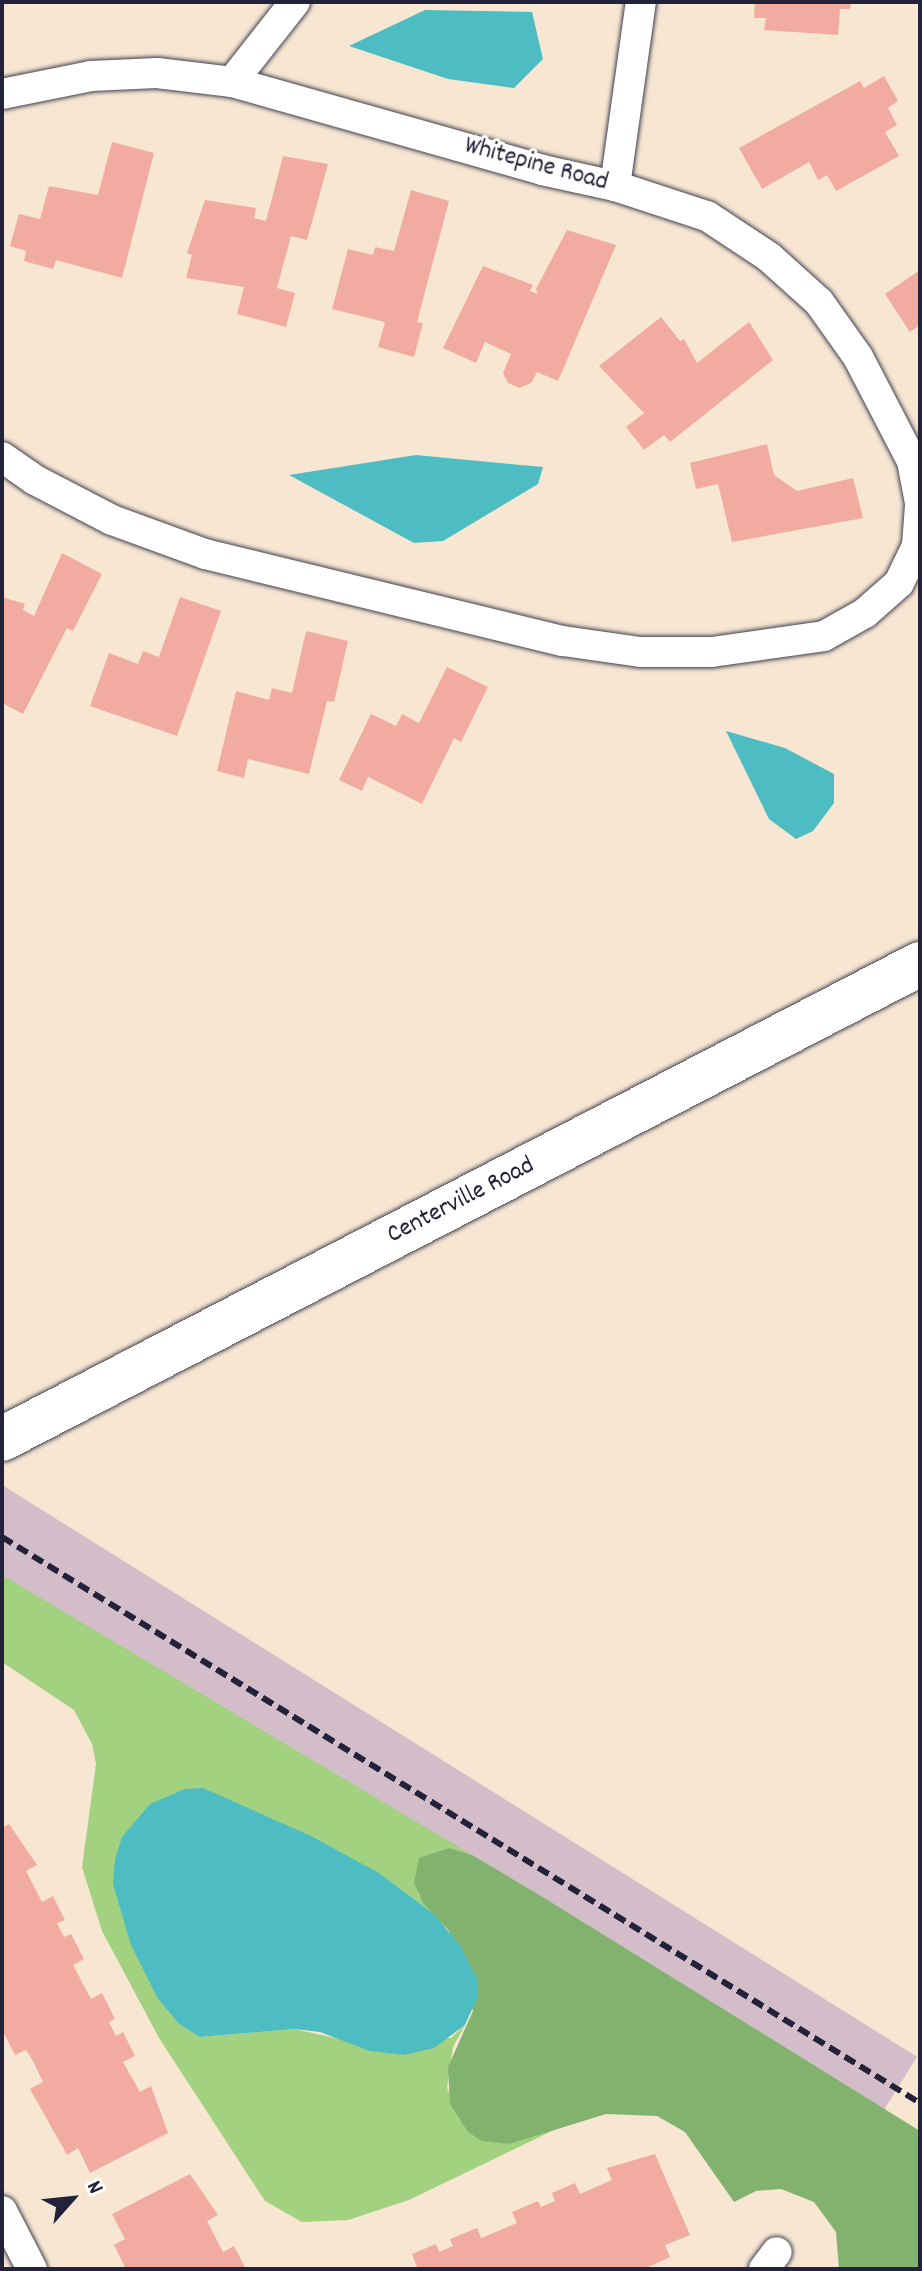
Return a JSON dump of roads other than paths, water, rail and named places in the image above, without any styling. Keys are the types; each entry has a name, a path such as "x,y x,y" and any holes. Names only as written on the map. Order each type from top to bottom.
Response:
{"main road":[{"name":"Centerville Road","path":"2,1439 920,964"}],"street":[{"path":"232,82 295,2"},
{"path":"615,186 641,2"},
{"name":"Whitepine Road","path":"2,94 91,76 157,73 232,82 542,170 615,186 707,216 769,257 819,302 858,357 912,461 920,504 917,546 899,583 865,613 824,636 712,652 640,652 563,641 205,554 112,520 35,480 2,457"},
{"path":"2,2211 32,2269"}],"water":[{"path":"425,10 532,12 543,59 514,88 448,79 349,46"},
{"path":"416,455 543,467 538,484 443,541 414,543 289,475"},
{"path":"726,731 785,748 834,774 834,803 813,831 796,839 769,819"},
{"path":"203,1788 311,1836 379,1873 434,1914 461,1947 477,1979 478,1996 465,2025 434,2048 404,2055 370,2051 320,2032 294,2029 200,2037 179,2024 158,1999 131,1945 113,1884 115,1859 122,1837 150,1804 185,1789"}],"railway":[{"path":"2,1537 920,2103"}]}
